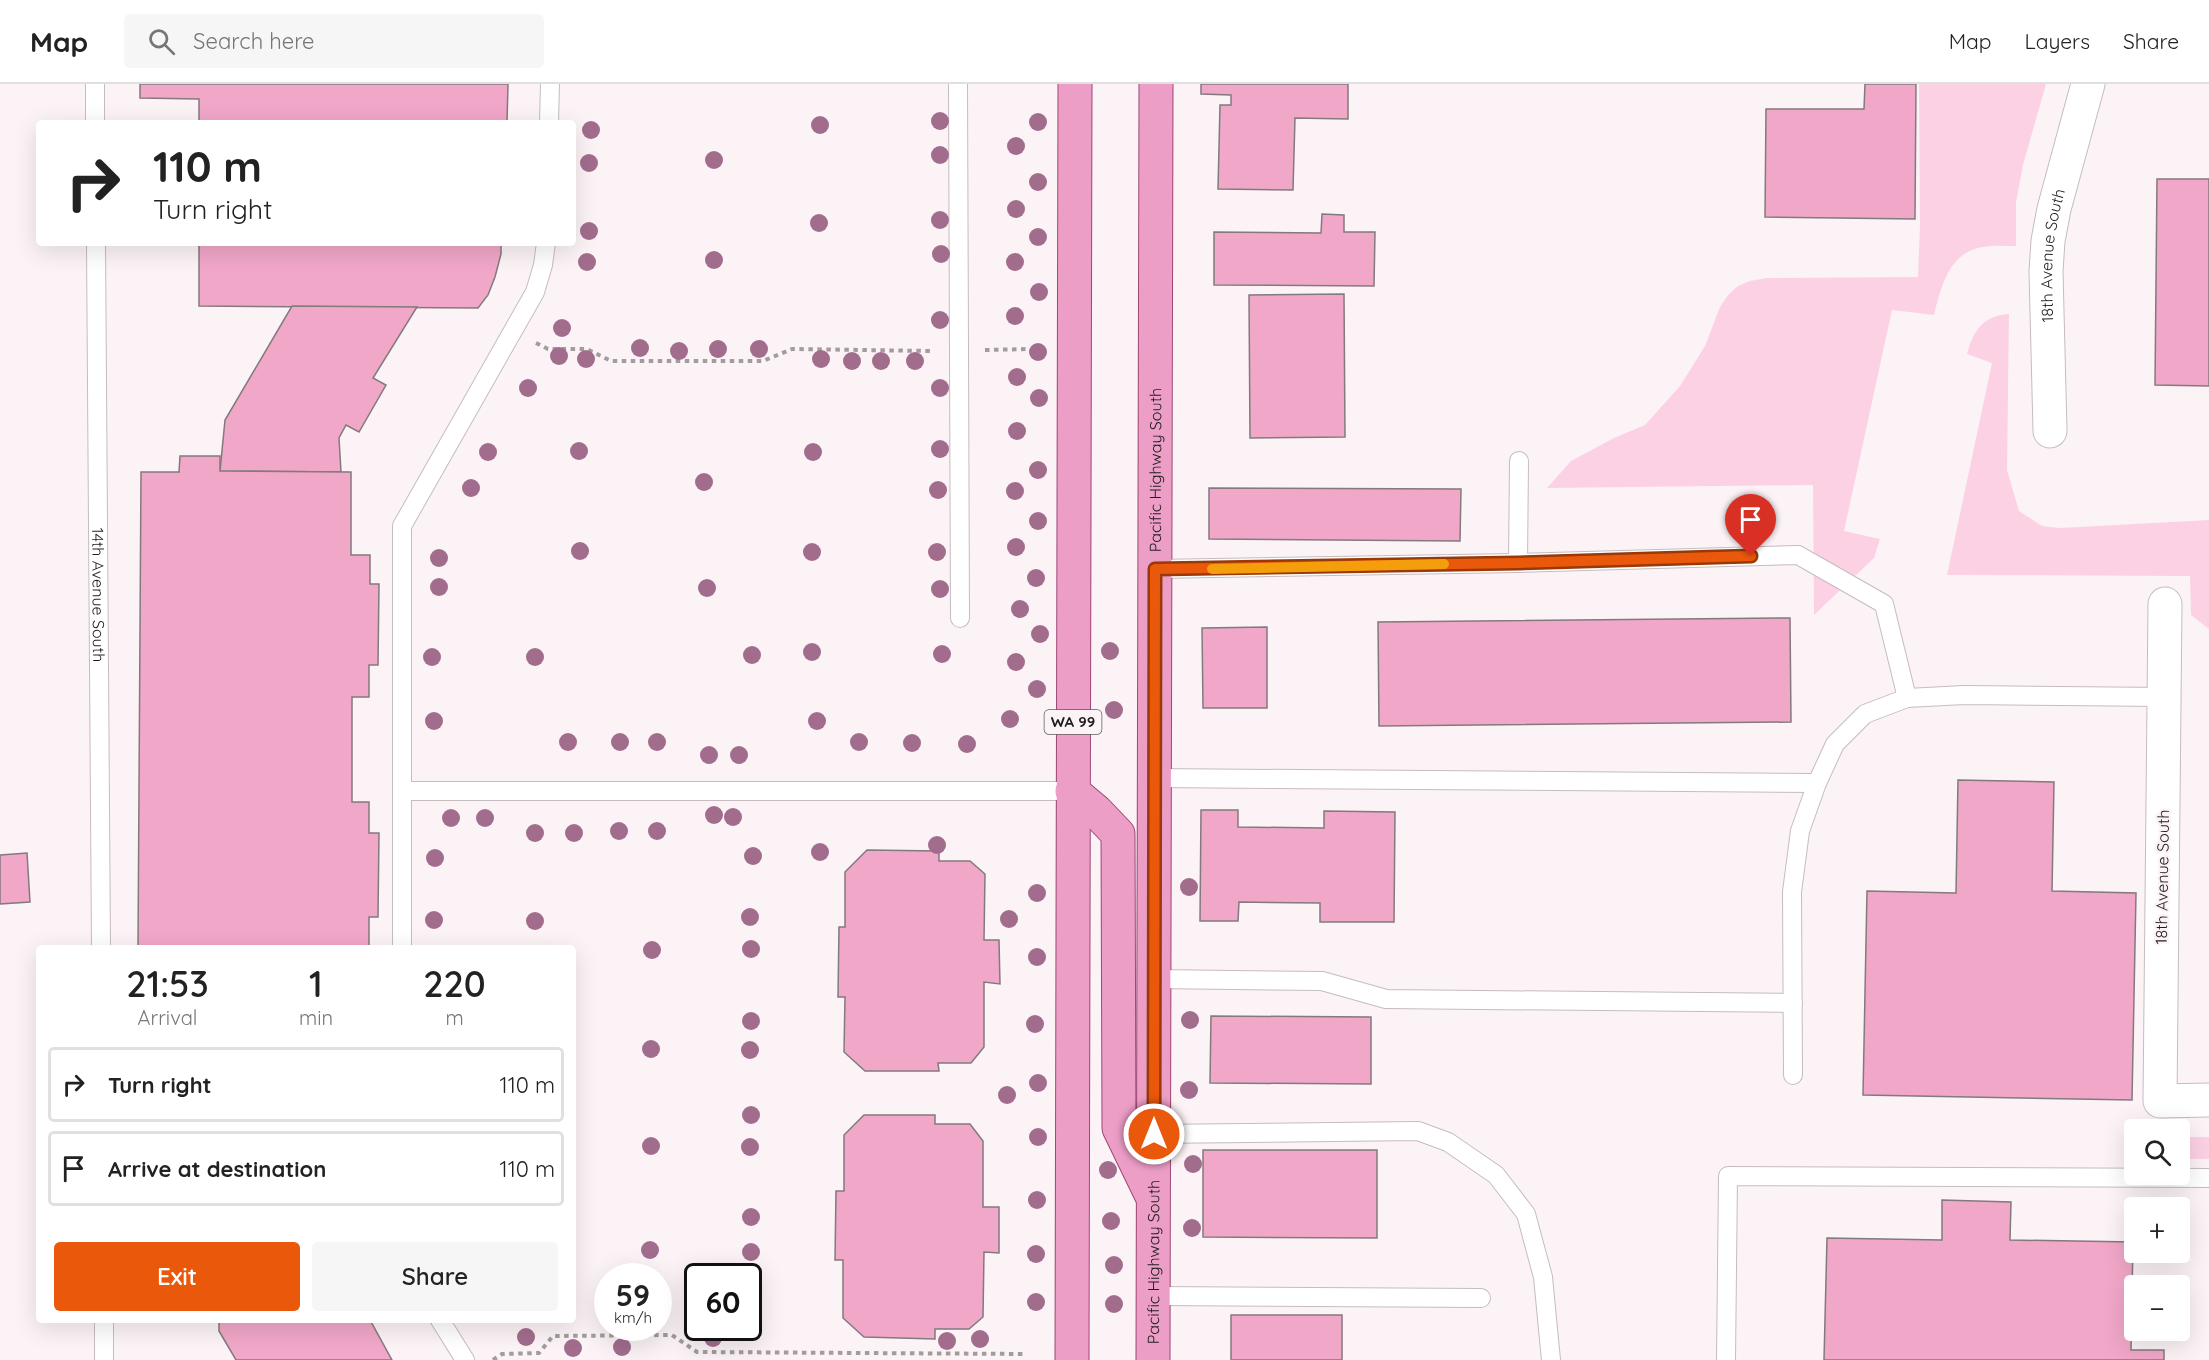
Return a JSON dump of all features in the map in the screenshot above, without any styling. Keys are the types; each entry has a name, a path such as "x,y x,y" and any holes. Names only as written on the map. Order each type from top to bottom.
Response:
{"main road":[{"name":"WA 99","path":"1072,1360 1075,84"},
{"name":"Pacific Highway South","path":"1153,1360 1156,84"},
{"path":"1072,791 1118,834 1119,1128 1154,1201"}],"street":[{"name":"18th Avenue South","path":"2050,431 2046,271 2048,241 2054,209 2088,84"},
{"name":"18th Avenue South","path":"2165,604 2160,1101 2209,1100"}],"lane":[{"path":"95,84 95,120"},
{"path":"549,84 549,120"},
{"path":"958,84 960,618"},
{"name":"14th Avenue South","path":"96,246 101,945"},
{"path":"402,945 402,526 535,292 546,246"},
{"path":"1518,563 1519,461"},
{"path":"1155,569 1518,563 1798,555 1884,604 1907,698"},
{"path":"1793,1075 1792,892 1800,831 1817,783 1835,744 1865,714 1907,698 1964,695 2164,697"},
{"path":"1154,778 1817,783"},
{"path":"402,791 1072,791"},
{"path":"1155,980 1322,981 1386,999 1793,1003"},
{"path":"1154,1134 1418,1131 1448,1142 1496,1175 1526,1214 1543,1277 1551,1360"},
{"path":"1726,1360 1728,1176 2209,1178"},
{"path":"1153,1296 1481,1298"},
{"path":"104,1323 104,1360"},
{"path":"442,1323 465,1360"}],"path":[{"path":"512,332 548,349 587,349 611,361 763,361 792,349 959,351 1029,349"},
{"path":"493,1360 502,1354 539,1353 554,1336 672,1335 697,1352 1026,1354"}],"shaded area":[{"path":"1919,84 2046,84 2023,165 2016,202 2016,246 1983,247 1971,250 1962,256 1948,272 1934,315 1892,310 1844,531 1880,539 1874,558 1814,615 1813,485 1547,488 1571,461 1614,438 1645,425 1680,386 1705,346 1720,307 1738,286 1767,278 1918,277"},
{"path":"2009,314 2007,470 2019,511 2042,526 2060,528 2209,520 2209,629 2191,615 2190,576 1947,575 1992,363 1967,354 1973,337 1981,325 1992,318"},
{"path":"2190,1137 2209,1137 2209,1159 2190,1159"}],"building":[{"path":"140,84 508,84 507,120 199,120 199,99 140,98"},
{"path":"1201,84 1348,84 1348,119 1295,118 1293,190 1218,189 1220,105 1231,105 1231,95 1201,94"},
{"path":"1865,84 1916,84 1915,219 1765,217 1766,109 1864,109"},
{"path":"2157,179 2209,179 2209,386 2155,385"},
{"path":"1322,214 1344,215 1344,232 1375,232 1374,286 1214,285 1214,232 1321,233"},
{"path":"199,246 501,246 495,277 488,295 478,308 199,306"},
{"path":"1344,294 1345,437 1250,438 1249,295"},
{"path":"292,306 417,307 373,378 386,385 359,432 346,425 339,438 341,472 220,471 225,420"},
{"path":"180,456 220,456 220,471 351,472 351,555 370,555 370,584 379,584 378,665 369,665 369,697 352,697 352,802 369,802 369,833 379,833 378,917 369,917 369,945 138,945 141,472 179,472"},
{"path":"1209,488 1461,489 1460,541 1209,539"},
{"path":"1790,618 1791,722 1379,726 1378,622"},
{"path":"1267,627 1267,708 1203,708 1202,628"},
{"path":"1958,780 2054,782 2052,891 2136,893 2132,1100 1863,1095 1867,891 1956,893"},
{"path":"1201,810 1238,810 1238,827 1324,828 1324,811 1395,812 1394,922 1320,922 1320,903 1239,902 1238,921 1200,921"},
{"path":"867,850 939,851 939,861 970,861 985,874 984,940 999,940 1000,984 984,982 984,1047 971,1063 938,1063 939,1071 865,1071 844,1052 845,997 838,997 839,927 845,927 845,872"},
{"path":"27,853 30,902 0,904 0,855"},
{"path":"1211,1016 1371,1017 1371,1084 1210,1083"},
{"path":"864,1115 935,1115 935,1124 970,1124 983,1141 983,1207 999,1207 999,1253 984,1252 983,1317 969,1329 935,1329 935,1339 864,1337 843,1318 843,1260 835,1260 836,1191 844,1191 844,1135"},
{"path":"1203,1150 1377,1150 1377,1238 1203,1237"},
{"path":"1942,1200 2011,1202 2010,1240 2124,1242 2124,1263 2133,1263 2132,1275 2124,1275 2124,1341 2131,1341 2131,1350 2164,1350 2164,1360 1824,1360 1827,1238 1942,1240"},
{"path":"1231,1315 1342,1315 1342,1360 1231,1360"},
{"path":"219,1323 372,1323 392,1360 236,1360 219,1331"}],"slow traffic":[{"path":"1212,569 1444,564"}],"route":[{"path":"1154,1134 1155,569 1518,563 1751,556"}]}
